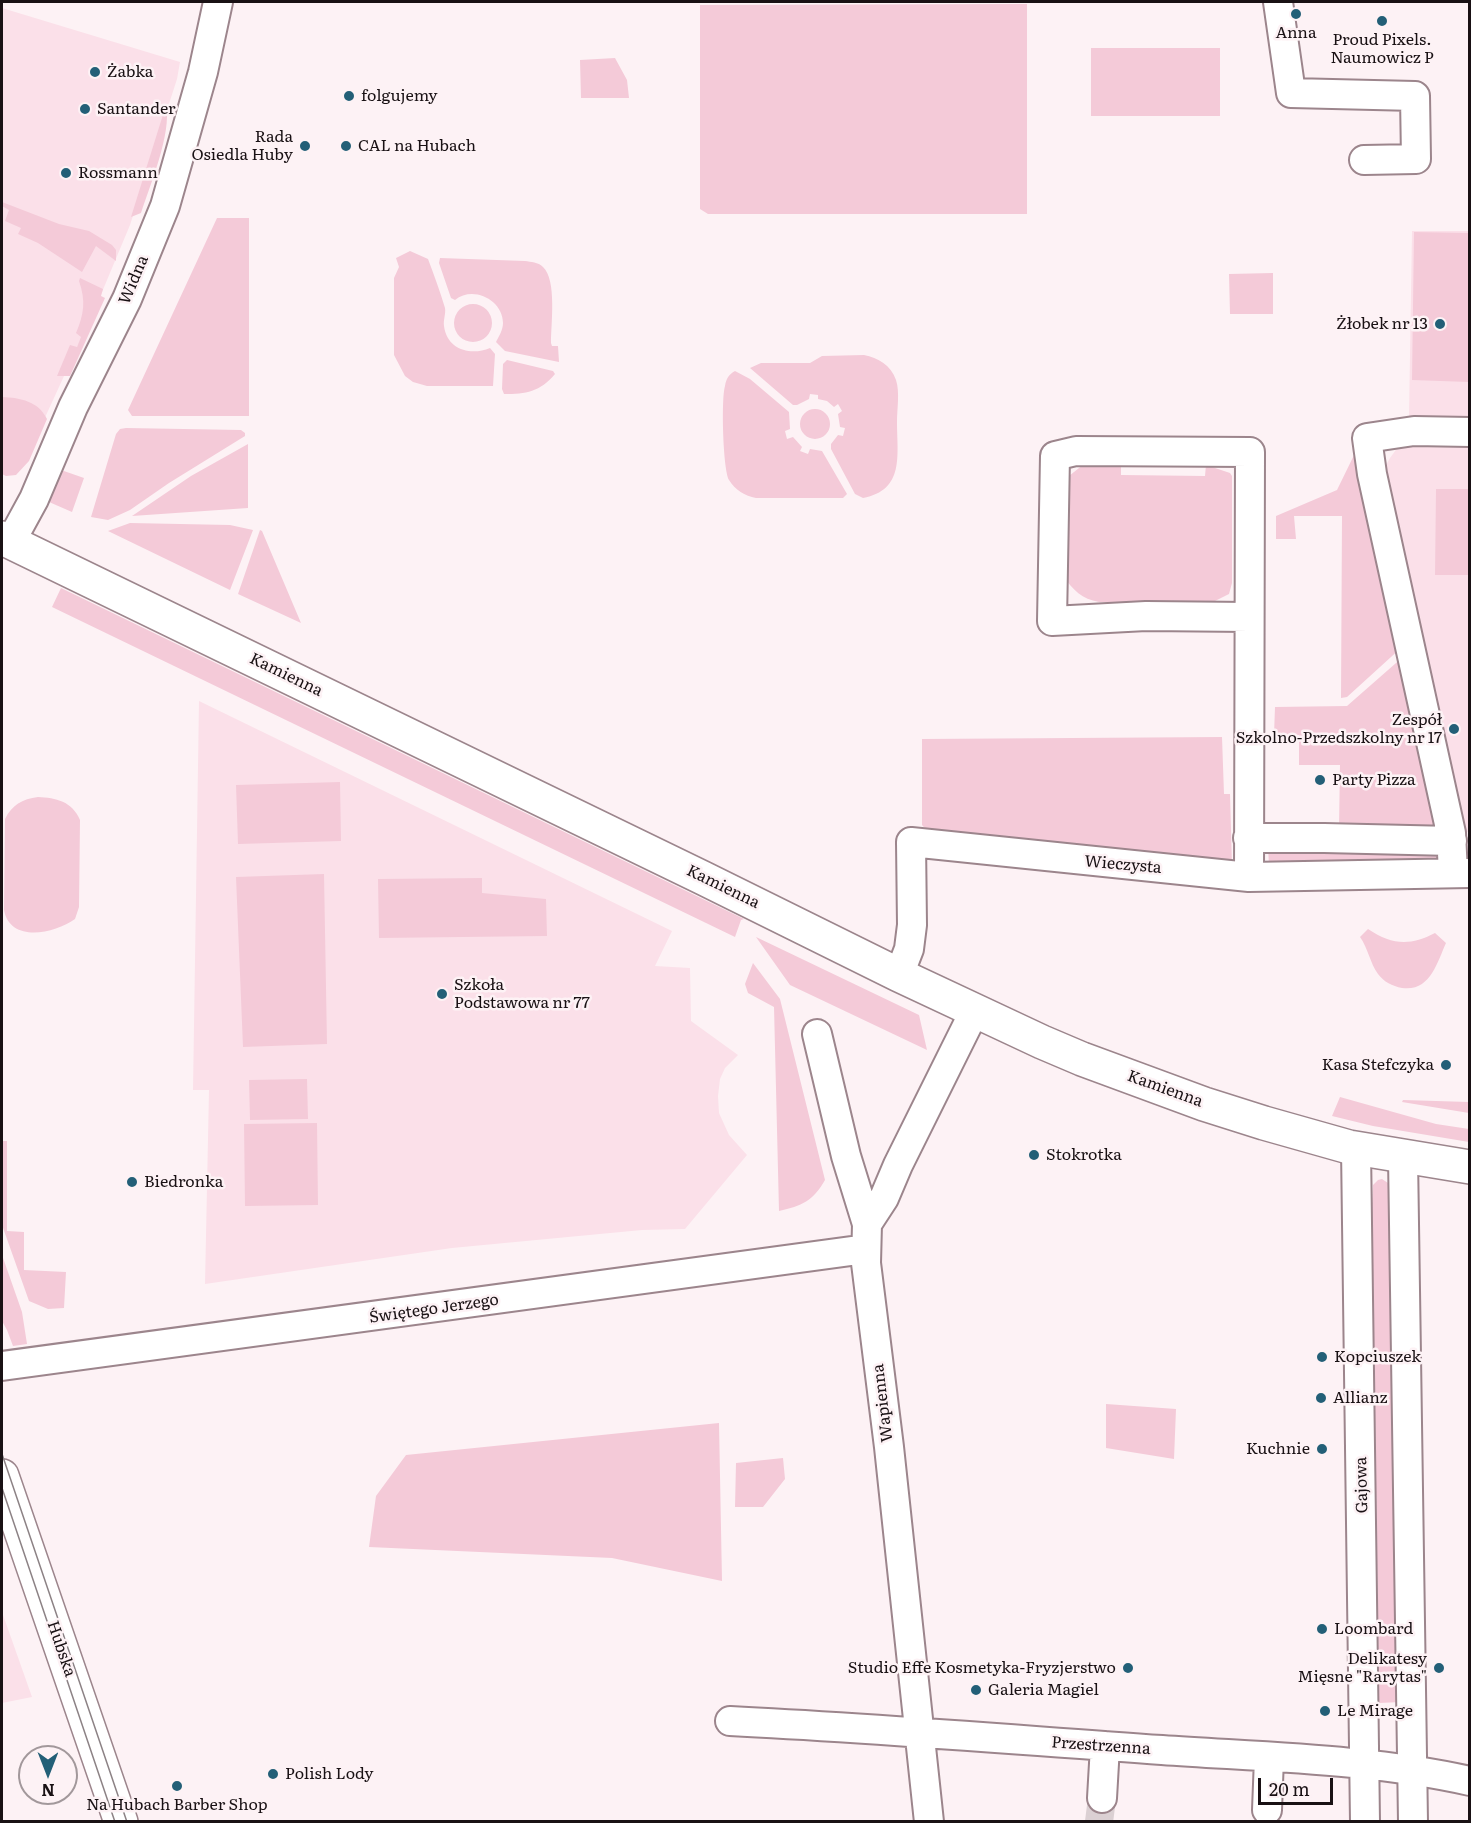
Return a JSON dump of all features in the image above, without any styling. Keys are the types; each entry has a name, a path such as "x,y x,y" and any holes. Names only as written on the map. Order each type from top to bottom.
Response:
{"street":[{"name":"Widna","path":"6,541 34,499 73,407 127,299 165,206 203,72 218,2"},
{"path":"1278,2 1291,93 1415,96 1416,159 1364,160"},
{"path":"1461,873 1452,841 1372,474 1367,438 1414,431 1470,432"},
{"path":"1249,617 1146,616 1052,621 1055,456 1076,451 1250,452 1249,877"},
{"name":"Kamienna","path":"6,541 381,721 899,975 1082,1059 1204,1104 1356,1148 1470,1167"},
{"path":"1248,838 1452,841"},
{"name":"Wieczysta","path":"899,975 909,949 911,933 913,894 911,842 1249,877 1461,873"},
{"path":"866,1236 898,1165 975,1010"},
{"name":"Wapienna","path":"817,1034 866,1236 929,1821"},
{"name":"Gajowa","path":"1356,1148 1365,1821"},
{"path":"1403,1157 1413,1821"},
{"name":"Świętego Jerzego","path":"2,1366 866,1236"},
{"name":"Hubska","path":"2,1476 121,1821"},
{"name":"Przestrzenna","path":"730,1720 1269,1758 1412,1771 1470,1781"},
{"path":"1102,1798 1105,1746"},
{"path":"1267,1810 1269,1758"}],"shaded area":[{"path":"1027,4 1027,214 708,214 700,209 700,5"},
{"path":"2,8 180,62 177,79 130,225 97,304 26,459 2,464"},
{"path":"1091,48 1220,48 1220,116 1091,116"},
{"path":"615,58 627,80 629,98 581,98 580,60"},
{"path":"166,105 166,130 159,159 141,213 131,217"},
{"path":"2,202 59,224 89,231 112,245 116,250 116,261 96,246 82,272 38,243 18,234 21,228 5,221 9,210 2,206"},
{"path":"217,218 249,218 249,416 132,416 128,410"},
{"name":"Żłobek nr 13","path":"1412,231 1469,231 1469,416 1409,417"},
{"name":"Żłobek nr 13","path":"1414,232 1469,233 1469,382 1412,380"},
{"path":"410,251 428,259 445,308 444,326 450,341 461,349 475,351 490,348 495,354 493,386 427,386 413,382 405,376 394,355 394,278 399,267 396,258"},
{"path":"440,258 525,261 537,263 543,267 552,292 551,343 552,346 558,346 559,362 505,351 496,342 502,331 503,323 498,308 486,297 478,295 470,294 455,300 451,298 439,263"},
{"path":"1273,273 1273,314 1230,314 1229,274"},
{"path":"80,278 103,289 101,296 105,298 70,376 57,376 70,345 77,347 81,337 76,333 83,307"},
{"path":"473,304 486,310 492,323 486,336 473,342 460,336 454,323 460,310"},
{"path":"864,355 879,360 891,370 896,380 898,395 896,469 886,487 877,494 863,498 855,494 831,449 831,444 838,435 843,436 845,428 840,427 838,414 842,411 838,404 834,407 827,401 818,399 818,395 810,394 809,399 793,405 750,368 761,363 810,363 822,356"},
{"path":"507,360 553,371 555,374 544,385 532,391 504,394 502,389 503,364"},
{"path":"735,371 750,379 789,412 790,429 785,431 787,439 793,437 802,447 800,451 808,454 810,449 822,451 847,494 843,498 756,498 748,496 731,484 725,462 723,405 726,381"},
{"path":"2,397 16,398 34,404 47,419 29,461 16,475 2,474"},
{"path":"815,409 826,413 830,424 826,435 815,439 804,435 800,424 804,413"},
{"path":"120,429 241,430 245,436 130,510 108,520 91,517 116,434"},
{"name":"Zespół Szkolno-Przedszkolny nr 17","path":"1469,439 1469,832 1460,832 1384,469 1398,447 1408,442"},
{"path":"248,444 248,508 132,516 191,476"},
{"path":"1357,449 1402,647 1347,697 1341,698 1342,516 1294,516 1296,539 1276,539 1276,516 1337,490"},
{"path":"1084,464 1121,464 1121,475 1205,476 1206,465 1230,473 1232,476 1232,583 1229,594 1213,602 1099,602 1088,599 1074,590 1063,576 1069,476"},
{"path":"61,470 84,478 72,512 49,502"},
{"path":"1436,489 1469,489 1469,575 1435,575"},
{"path":"130,523 230,525 253,530 230,590 108,531"},
{"path":"260,530 262,531 301,623 238,594"},
{"path":"61,588 744,919 741,920 735,937 52,607"},
{"path":"1404,656 1443,832 1339,829 1340,765 1299,765 1299,735 1274,735 1275,707 1347,706"},
{"name":"Szkoła Podstawowa nr 77","path":"199,701 672,931 655,966 690,968 691,1021 738,1055 725,1068 720,1079 719,1113 729,1135 747,1155 685,1229 642,1230 452,1248 205,1284 209,1090 193,1090"},
{"path":"1222,737 1224,794 1230,794 1232,865 930,834 922,825 922,739"},
{"path":"340,782 341,841 238,844 236,785"},
{"path":"38,797 63,802 73,809 80,820 79,907 75,919 66,924 56,929 34,932 15,927 8,920 4,910 5,819 18,804"},
{"path":"1268,845 1444,851 1444,860 1269,867"},
{"path":"324,874 327,1044 243,1047 236,877"},
{"path":"482,878 482,893 546,899 547,936 379,938 378,879"},
{"path":"1368,929 1385,938 1401,942 1417,940 1435,933 1446,943 1436,967 1426,981 1412,988 1402,988 1380,977 1375,970 1360,937"},
{"path":"756,937 919,1015 927,1050 790,985"},
{"path":"753,963 780,999 825,1180 811,1198 794,1207 779,1211 774,1007 748,993 745,984"},
{"path":"307,1079 308,1119 250,1120 249,1080"},
{"path":"1340,1097 1436,1124 1469,1129 1469,1142 1373,1126 1332,1116"},
{"path":"1403,1100 1469,1102 1469,1113 1402,1102"},
{"path":"317,1123 318,1205 245,1206 244,1124"},
{"path":"2,1141 7,1141 7,1231 24,1232 24,1270 66,1272 64,1308 48,1309 29,1301 2,1225"},
{"path":"1382,1179 1391,1185 1401,1702 1379,1703 1372,1204 1373,1185"},
{"path":"2,1255 22,1312 27,1344 13,1346 2,1321"},
{"path":"1106,1404 1176,1409 1174,1459 1106,1448"},
{"path":"719,1423 722,1581 612,1558 369,1547 376,1496 406,1455"},
{"path":"783,1458 785,1479 763,1507 735,1507 736,1463"},
{"path":"2,1612 32,1697 2,1703"}],"tunnel":[{"path":"1099,1822 1102,1798"}],"tram line":[{"path":"2,1454 127,1822"},
{"path":"2,1488 115,1822"}],"place":[{"name":"Anna","path":"1296,14"},
{"name":"Proud Pixels. Naumowicz P","path":"1382,21"},
{"name":"Żabka","path":"95,72"},
{"name":"folgujemy","path":"349,96"},
{"name":"Santander","path":"85,109"},
{"name":"Rada Osiedla Huby","path":"305,146"},
{"name":"CAL na Hubach","path":"346,146"},
{"name":"Rossmann","path":"66,173"},
{"name":"Żłobek nr 13","path":"1440,324"},
{"name":"Zespół Szkolno-Przedszkolny nr 17","path":"1454,729"},
{"name":"Party Pizza","path":"1320,780"},
{"name":"Szkoła Podstawowa nr 77","path":"442,994"},
{"name":"Kasa Stefczyka","path":"1446,1065"},
{"name":"Stokrotka","path":"1034,1155"},
{"name":"Biedronka","path":"132,1182"},
{"name":"Kopciuszek","path":"1322,1357"},
{"name":"Allianz","path":"1321,1398"},
{"name":"Kuchnie","path":"1322,1449"},
{"name":"Loombard","path":"1322,1629"},
{"name":"Studio Effe Kosmetyka-Fryzjerstwo","path":"1128,1668"},
{"name":"Delikatesy Mięsne \"Rarytas\"","path":"1439,1668"},
{"name":"Galeria Magiel","path":"976,1690"},
{"name":"Le Mirage","path":"1325,1711"},
{"name":"Polish Lody","path":"273,1774"},
{"name":"Na Hubach Barber Shop","path":"177,1786"}]}
